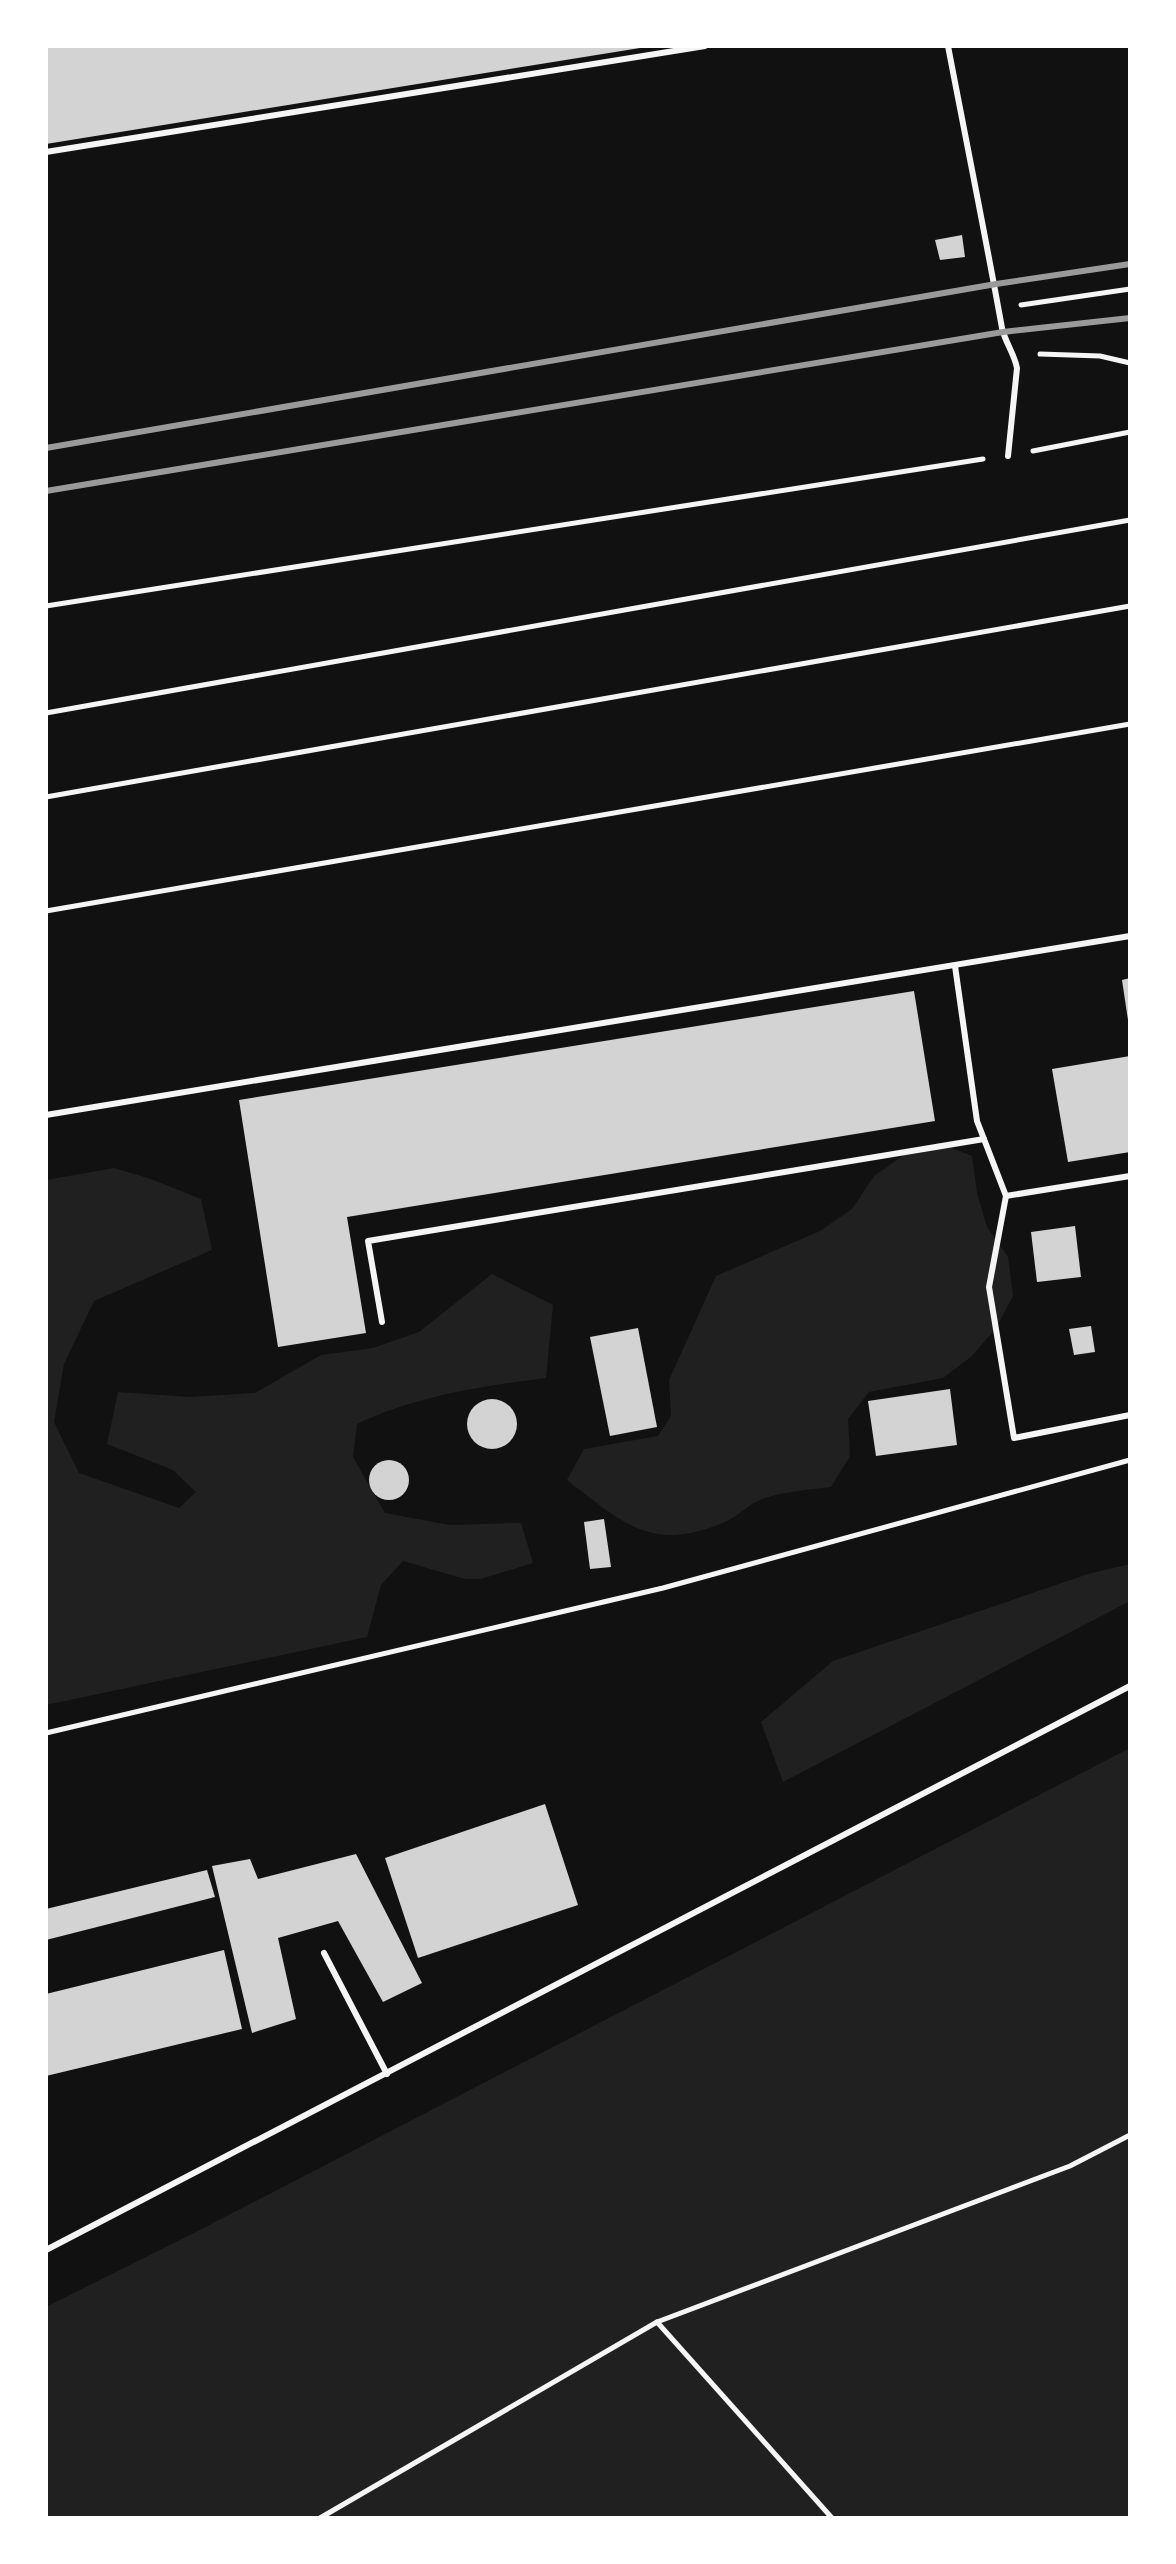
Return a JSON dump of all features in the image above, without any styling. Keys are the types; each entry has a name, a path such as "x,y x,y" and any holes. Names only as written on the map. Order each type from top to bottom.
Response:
{"lane":[{"path":"46,152 705,46"},
{"path":"948,46 1003,332 1014,353 1017,368 1008,456"},
{"path":"46,1115 1130,936"},
{"path":"955,966 977,1121 1006,1196 989,1287 1014,1438 1130,1415"},
{"path":"382,1322 368,1241 984,1139"},
{"path":"1006,1196 1130,1176"},
{"path":"46,2250 1130,1686"},
{"path":"324,1953 387,2074"}],"path":[{"path":"1000,309 1130,289"},
{"path":"1014,353 1100,356 1130,363"},
{"path":"46,606 1008,456 1130,432"},
{"path":"46,713 1130,520"},
{"path":"46,797 1130,606"},
{"path":"46,911 1130,724"},
{"path":"46,1733 663,1588 1130,1460"},
{"path":"320,2518 657,2322 1070,2166 1130,2135"},
{"path":"657,2322 832,2518"}],"shaded area":[{"path":"938,1143 972,1156 977,1193 987,1227 1008,1257 1013,1296 996,1328 972,1356 943,1378 869,1392 848,1419 850,1456 831,1487 765,1498 727,1521 679,1535 659,1534 623,1521 567,1480 584,1449 658,1436 671,1416 669,1380 716,1276 820,1231 852,1209 874,1176 904,1155"},
{"path":"114,1168 201,1199 212,1250 94,1301 64,1364 54,1422 79,1473 179,1508 196,1492 173,1470 107,1444 118,1392 189,1397 255,1393 321,1355 373,1348 419,1332 492,1274 553,1305 546,1378 450,1394 379,1414 357,1424 353,1457 385,1513 449,1525 521,1523 533,1563 481,1579 465,1579 403,1561 381,1585 367,1637 46,1705 46,1180"},
{"path":"1130,1564 1130,1601 783,1782 761,1722 833,1661 1088,1574"},
{"path":"1130,1748 1130,2518 46,2518 46,2307"}],"building":[{"path":"46,46 640,46 640,48 46,144"},
{"path":"962,235 965,257 940,260 935,240"},
{"path":"1130,978 1130,1020 1128,1020 1122,980"},
{"path":"914,991 935,1121 347,1217 366,1333 278,1347 239,1100"},
{"path":"1130,1056 1130,1152 1068,1162 1052,1069"},
{"path":"1075,1226 1081,1277 1037,1282 1031,1232"},
{"path":"1091,1326 1095,1352 1074,1355 1069,1329"},
{"path":"638,1328 657,1427 610,1436 590,1337"},
{"path":"950,1389 957,1445 876,1456 868,1401"},
{"path":"492,1399 510,1406 517,1424 510,1442 492,1449 474,1442 467,1424 474,1406"},
{"path":"389,1460 403,1466 409,1480 403,1494 389,1500 375,1494 369,1480 375,1466"},
{"path":"604,1519 611,1567 590,1569 584,1522"},
{"path":"545,1804 578,1905 418,1958 385,1858"},
{"path":"356,1854 422,1983 383,2002 338,1921 278,1938 296,2019 252,2033 212,1866 250,1859 258,1879"},
{"path":"207,1870 215,1897 46,1940 46,1909"},
{"path":"224,1950 242,2029 46,2076 46,1994"}],"railway":[{"path":"46,448 996,284 1130,264"},
{"path":"46,491 1003,332 1130,318"}]}
